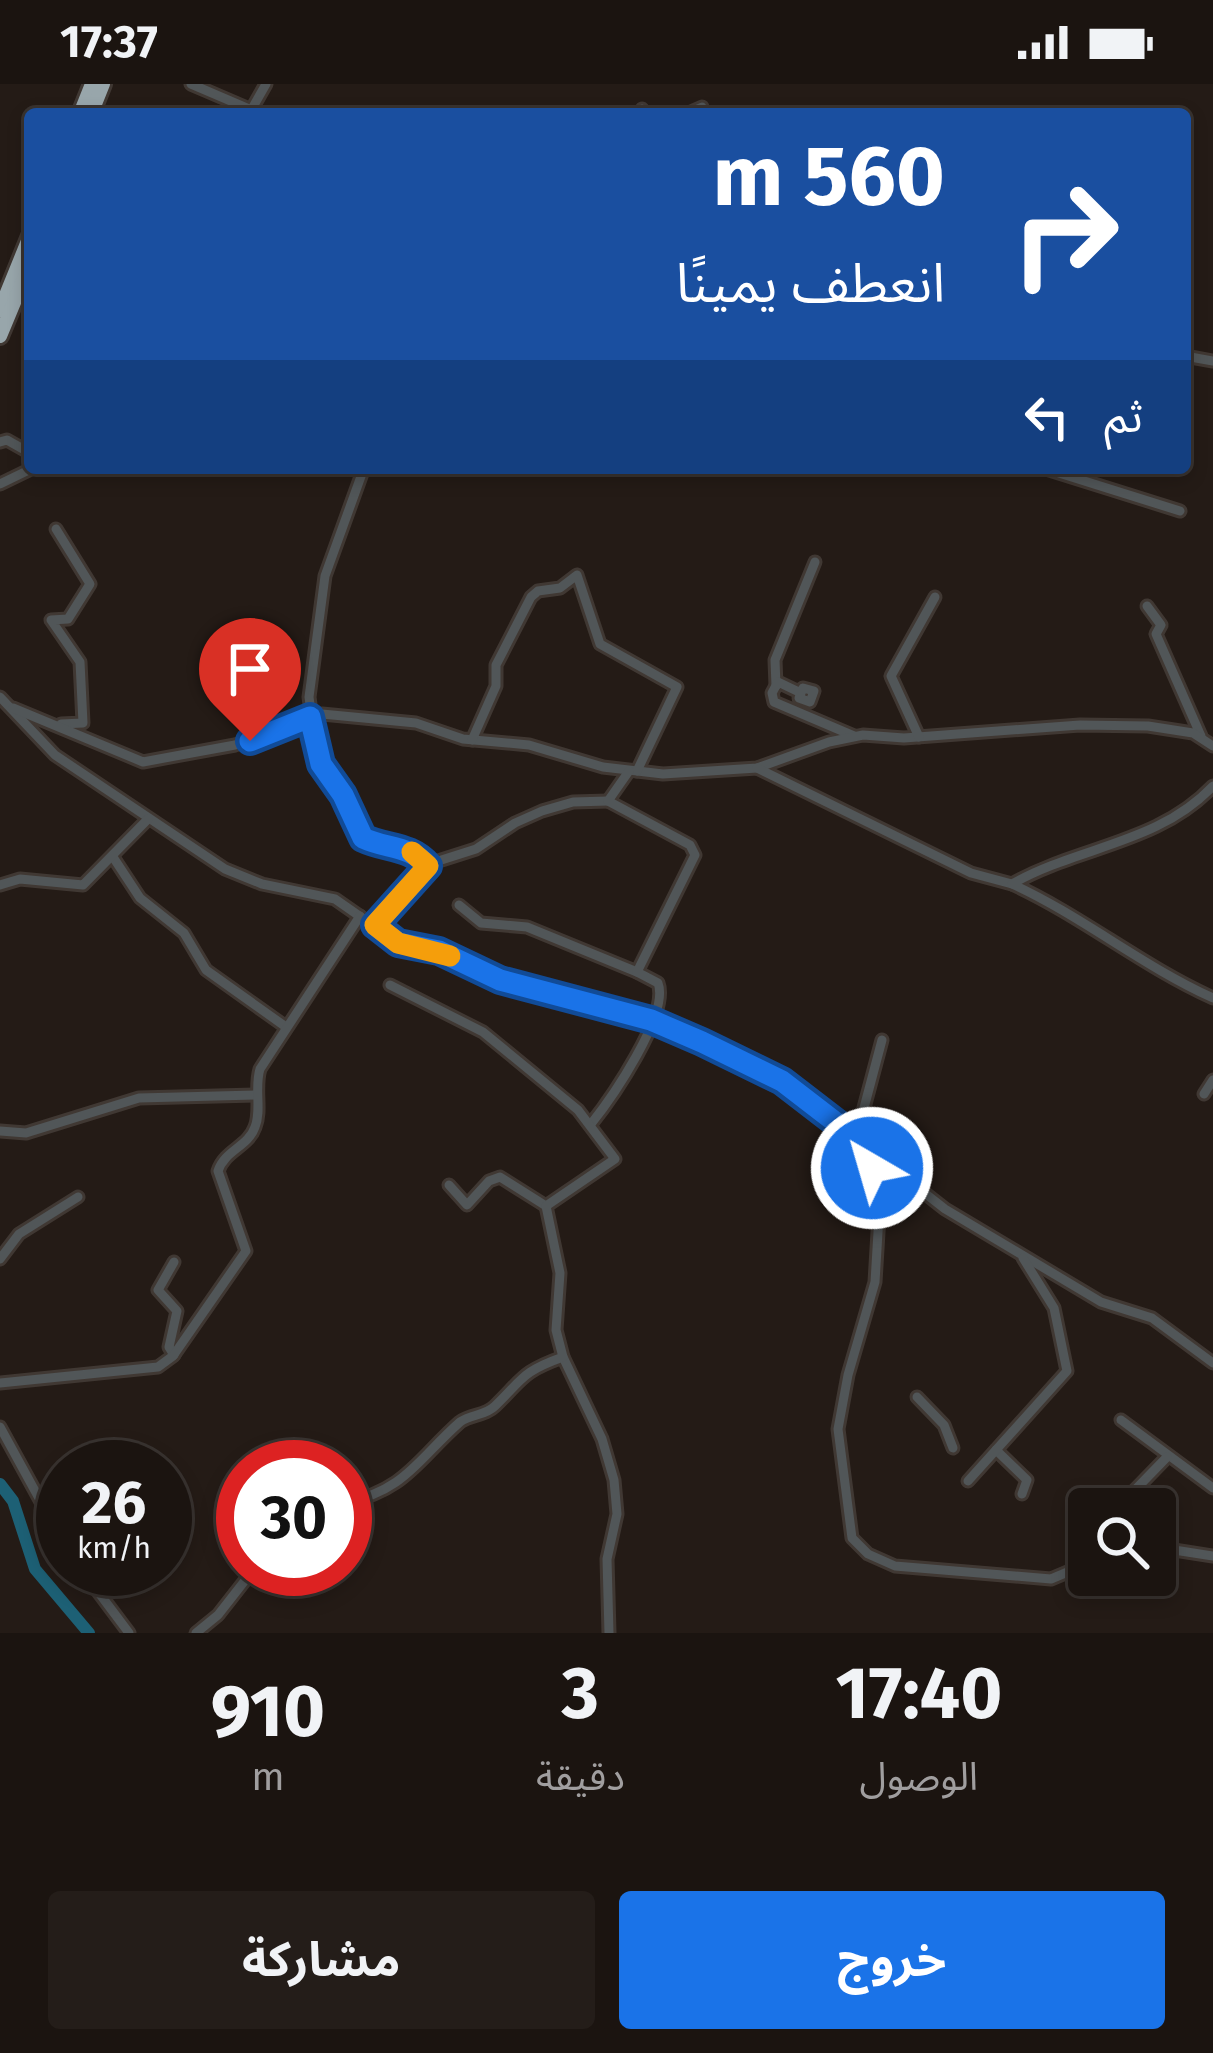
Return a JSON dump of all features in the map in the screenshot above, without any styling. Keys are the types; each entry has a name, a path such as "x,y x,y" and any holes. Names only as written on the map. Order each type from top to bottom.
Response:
{"highway":[{"path":"1,323 24,254"},
{"path":"1,323 24,276"}],"street":[{"path":"191,84 245,108"},
{"path":"265,87 278,84"},
{"path":"362,474 325,576 312,652 310,717 321,764 343,795 363,838 404,848 428,866"},
{"path":"1062,474 1180,511"},
{"path":"44,720 75,727 84,720 80,662 51,620 68,619 90,584 56,529"},
{"path":"815,562 775,660 774,702 856,736"},
{"path":"472,740 496,686 496,665 531,597 538,591 560,589 578,575 600,644 677,687 633,771 608,801"},
{"path":"919,737 891,676 935,597"},
{"path":"1148,605 1161,625 1156,634 1202,736 1213,746"},
{"path":"776,686 778,682 801,693"},
{"path":"0,697 55,754 240,876 334,898 398,943 439,951 500,980 651,1020 782,1081 945,1209 1101,1302 1152,1318 1213,1364"},
{"path":"11,708 143,762 250,741 310,717 337,713 416,723 472,740 529,745 633,771 757,769 856,736 919,737 1122,725 1202,736"},
{"path":"757,769 970,872 1050,899 1103,937 1213,998"},
{"path":"1012,884 1156,830 1195,805 1213,786"},
{"path":"375,925 428,866 476,849 542,811 573,802 608,801 690,845 695,853 681,891 637,973"},
{"path":"0,885 20,879 77,886 113,857 148,819"},
{"path":"113,857 140,898 184,933 206,970 286,1027"},
{"path":"459,905 481,923 527,927 637,973 661,988 623,1080 591,1124"},
{"path":"0,1383 151,1369 174,1354 246,1251 218,1171 225,1156 248,1140 257,1124 260,1069 360,916"},
{"path":"390,985 484,1032 591,1124 615,1159 546,1206"},
{"path":"882,1040 856,1138 878,1182 875,1282 838,1429 852,1538 875,1558 909,1567 1051,1579 1068,1571"},
{"path":"1204,1094 1213,1079"},
{"path":"0,1132 26,1133 139,1097 255,1095"},
{"path":"449,1185 466,1205 489,1181 500,1177 546,1206 560,1274 556,1330 614,1480 617,1514 607,1559 609,1633"},
{"path":"0,1259 19,1234 78,1197"},
{"path":"968,1481 1067,1371 1054,1308 1020,1254"},
{"path":"174,1262 158,1289 177,1311 170,1347 174,1354"},
{"path":"372,1496 404,1479 463,1420 491,1410 515,1381 563,1358"},
{"path":"917,1397 944,1425 953,1448"},
{"path":"1121,1420 1213,1488"},
{"path":"0,1427 36,1493"},
{"path":"996,1450 1027,1480 1022,1494"},
{"path":"1137,1488 1167,1457"},
{"path":"1176,1550 1213,1556"},
{"path":"101,1596 129,1633"},
{"path":"196,1633 233,1596"}],"waterway":[{"path":"0,1484 13,1501 35,1569 89,1633"}],"slow traffic":[{"path":"412,852 428,866 375,925 398,943 450,956"}],"route":[{"path":"250,741 310,717 321,764 343,795 363,838 404,848 423,859 428,866 375,925 398,943 439,951 526,988 669,1025 782,1081 856,1138 872,1168"}]}
